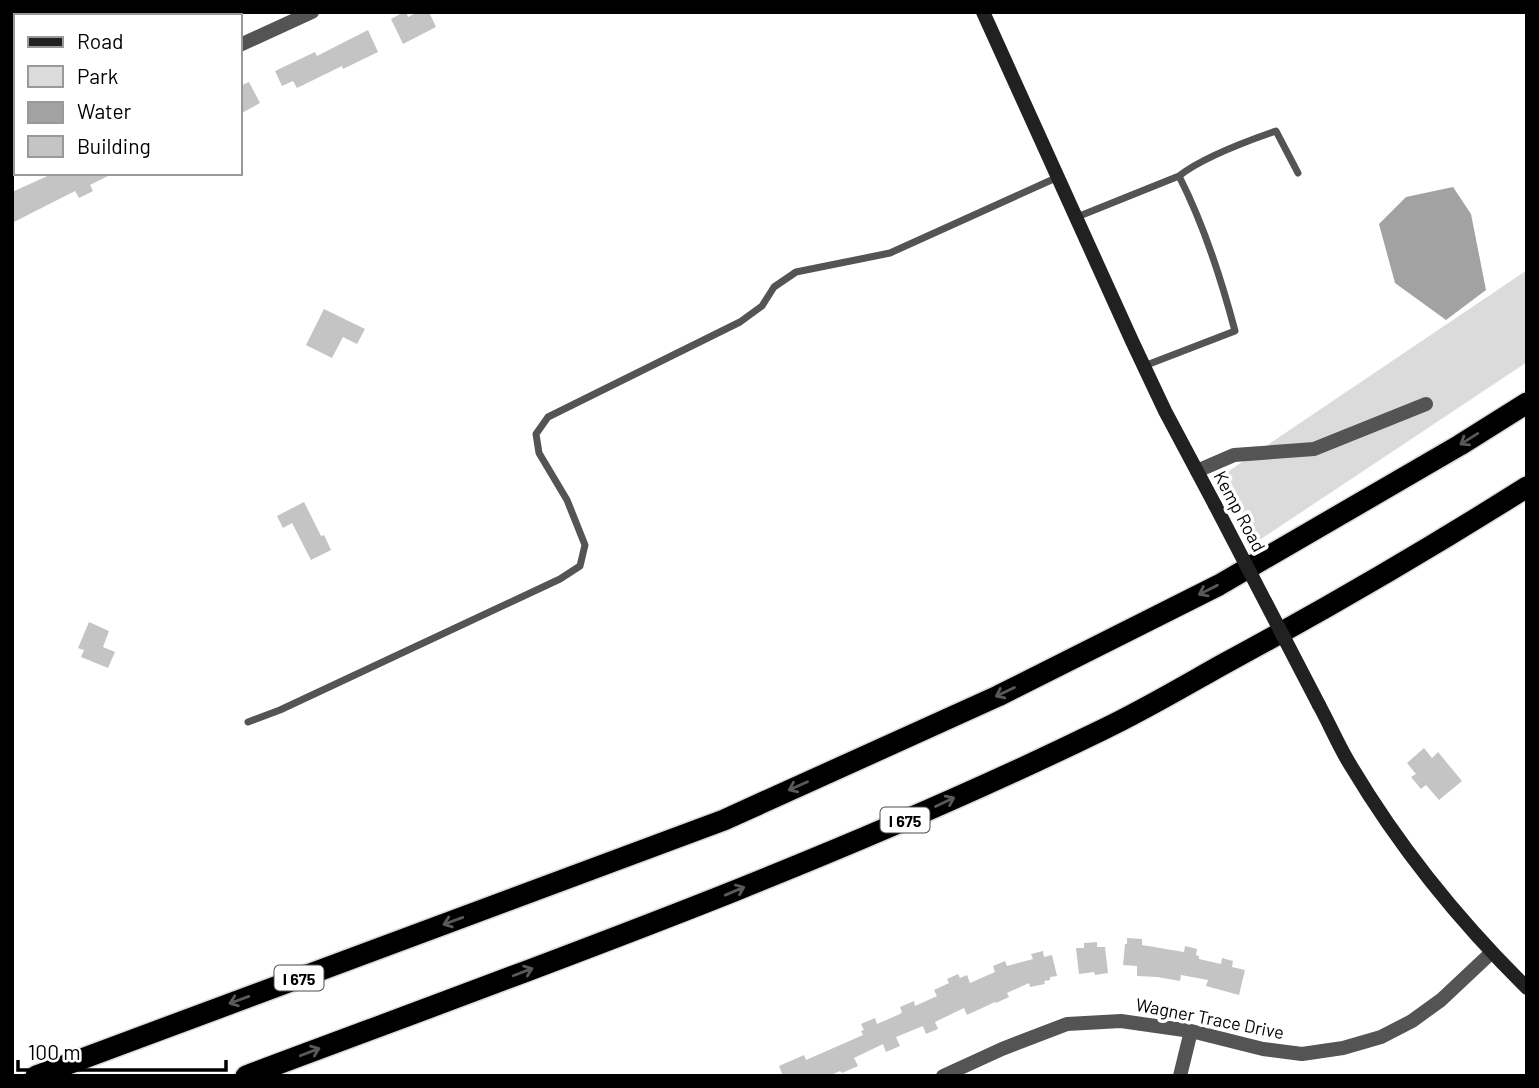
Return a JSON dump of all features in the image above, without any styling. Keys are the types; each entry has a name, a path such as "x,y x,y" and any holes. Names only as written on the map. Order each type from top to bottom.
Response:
{"highway":[{"name":"I 675","path":"36,1076 724,820 998,696 1219,585 1527,403"},
{"name":"I 675","path":"246,1076 702,905 920,814 1092,735 1273,637 1448,537 1527,487"}],"main road":[{"name":"Kemp Road","path":"984,12 1165,411 1350,764 1392,830 1445,901 1491,953 1527,988"}],"street":[{"path":"242,44 312,12"},
{"path":"1197,471 1234,455 1314,449 1426,404"},
{"name":"Wagner Trace Drive","path":"943,1076 1067,1024 1121,1021 1191,1031 1263,1049 1302,1054 1343,1048 1381,1037 1412,1021 1441,1000 1491,953"},
{"path":"1180,1076 1191,1031"}],"lane":[{"path":"1076,218 1179,176 1189,168 1276,131 1298,173"},
{"path":"1144,366 1235,331 1195,206 1179,176"},
{"path":"248,722 548,585 580,566 585,545 567,500 539,453 536,434 548,417 740,322 762,306 774,287 796,272 890,253 1058,177"}],"green space":[{"path":"1527,270 1527,362 1255,543 1214,481"}],"water":[{"path":"1453,187 1471,214 1486,290 1446,320 1395,283 1379,224 1406,197"}],"building":[{"path":"404,12 408,17 418,12 429,12 436,27 403,44 391,19"},
{"path":"368,30 378,52 297,88 293,81 282,86 275,71 315,52 317,56"},
{"path":"249,82 260,103 242,113 242,85"},
{"path":"50,175 110,175 90,185 93,191 79,198 75,191 12,223 12,192"},
{"path":"324,309 365,329 357,344 343,337 332,358 306,345"},
{"path":"304,502 331,550 311,560 292,523 283,528 277,516"},
{"path":"89,622 109,631 103,647 115,652 108,668 81,657 84,650 78,648"},
{"path":"1424,748 1432,758 1438,752 1462,781 1439,800 1426,785 1421,789 1411,777 1416,774 1407,763"},
{"path":"1127,938 1142,939 1142,945 1184,952 1185,946 1197,949 1196,955 1199,959 1221,964 1222,958 1233,961 1232,967 1245,970 1239,995 1206,986 1208,980 1181,975 1180,981 1137,976 1137,966 1123,965"},
{"path":"1097,942 1097,947 1105,947 1108,973 1079,974 1076,948 1084,948 1084,943"},
{"path":"1043,951 1044,957 1052,955 1057,976 1044,981 1045,984 1030,987 1029,983 1007,993 1009,997 967,1015 964,1008 935,1022 938,1029 926,1034 923,1026 896,1037 900,1046 886,1052 883,1044 854,1058 858,1066 842,1073 840,1071 829,1076 783,1076 779,1066 804,1055 806,1060 863,1035 861,1024 875,1018 877,1024 900,1014 900,1007 914,1001 915,1006 937,996 934,990 949,983 947,979 958,974 960,978 967,975 970,983 995,972 993,966 1005,961 1007,966 1033,959 1031,954"}]}
